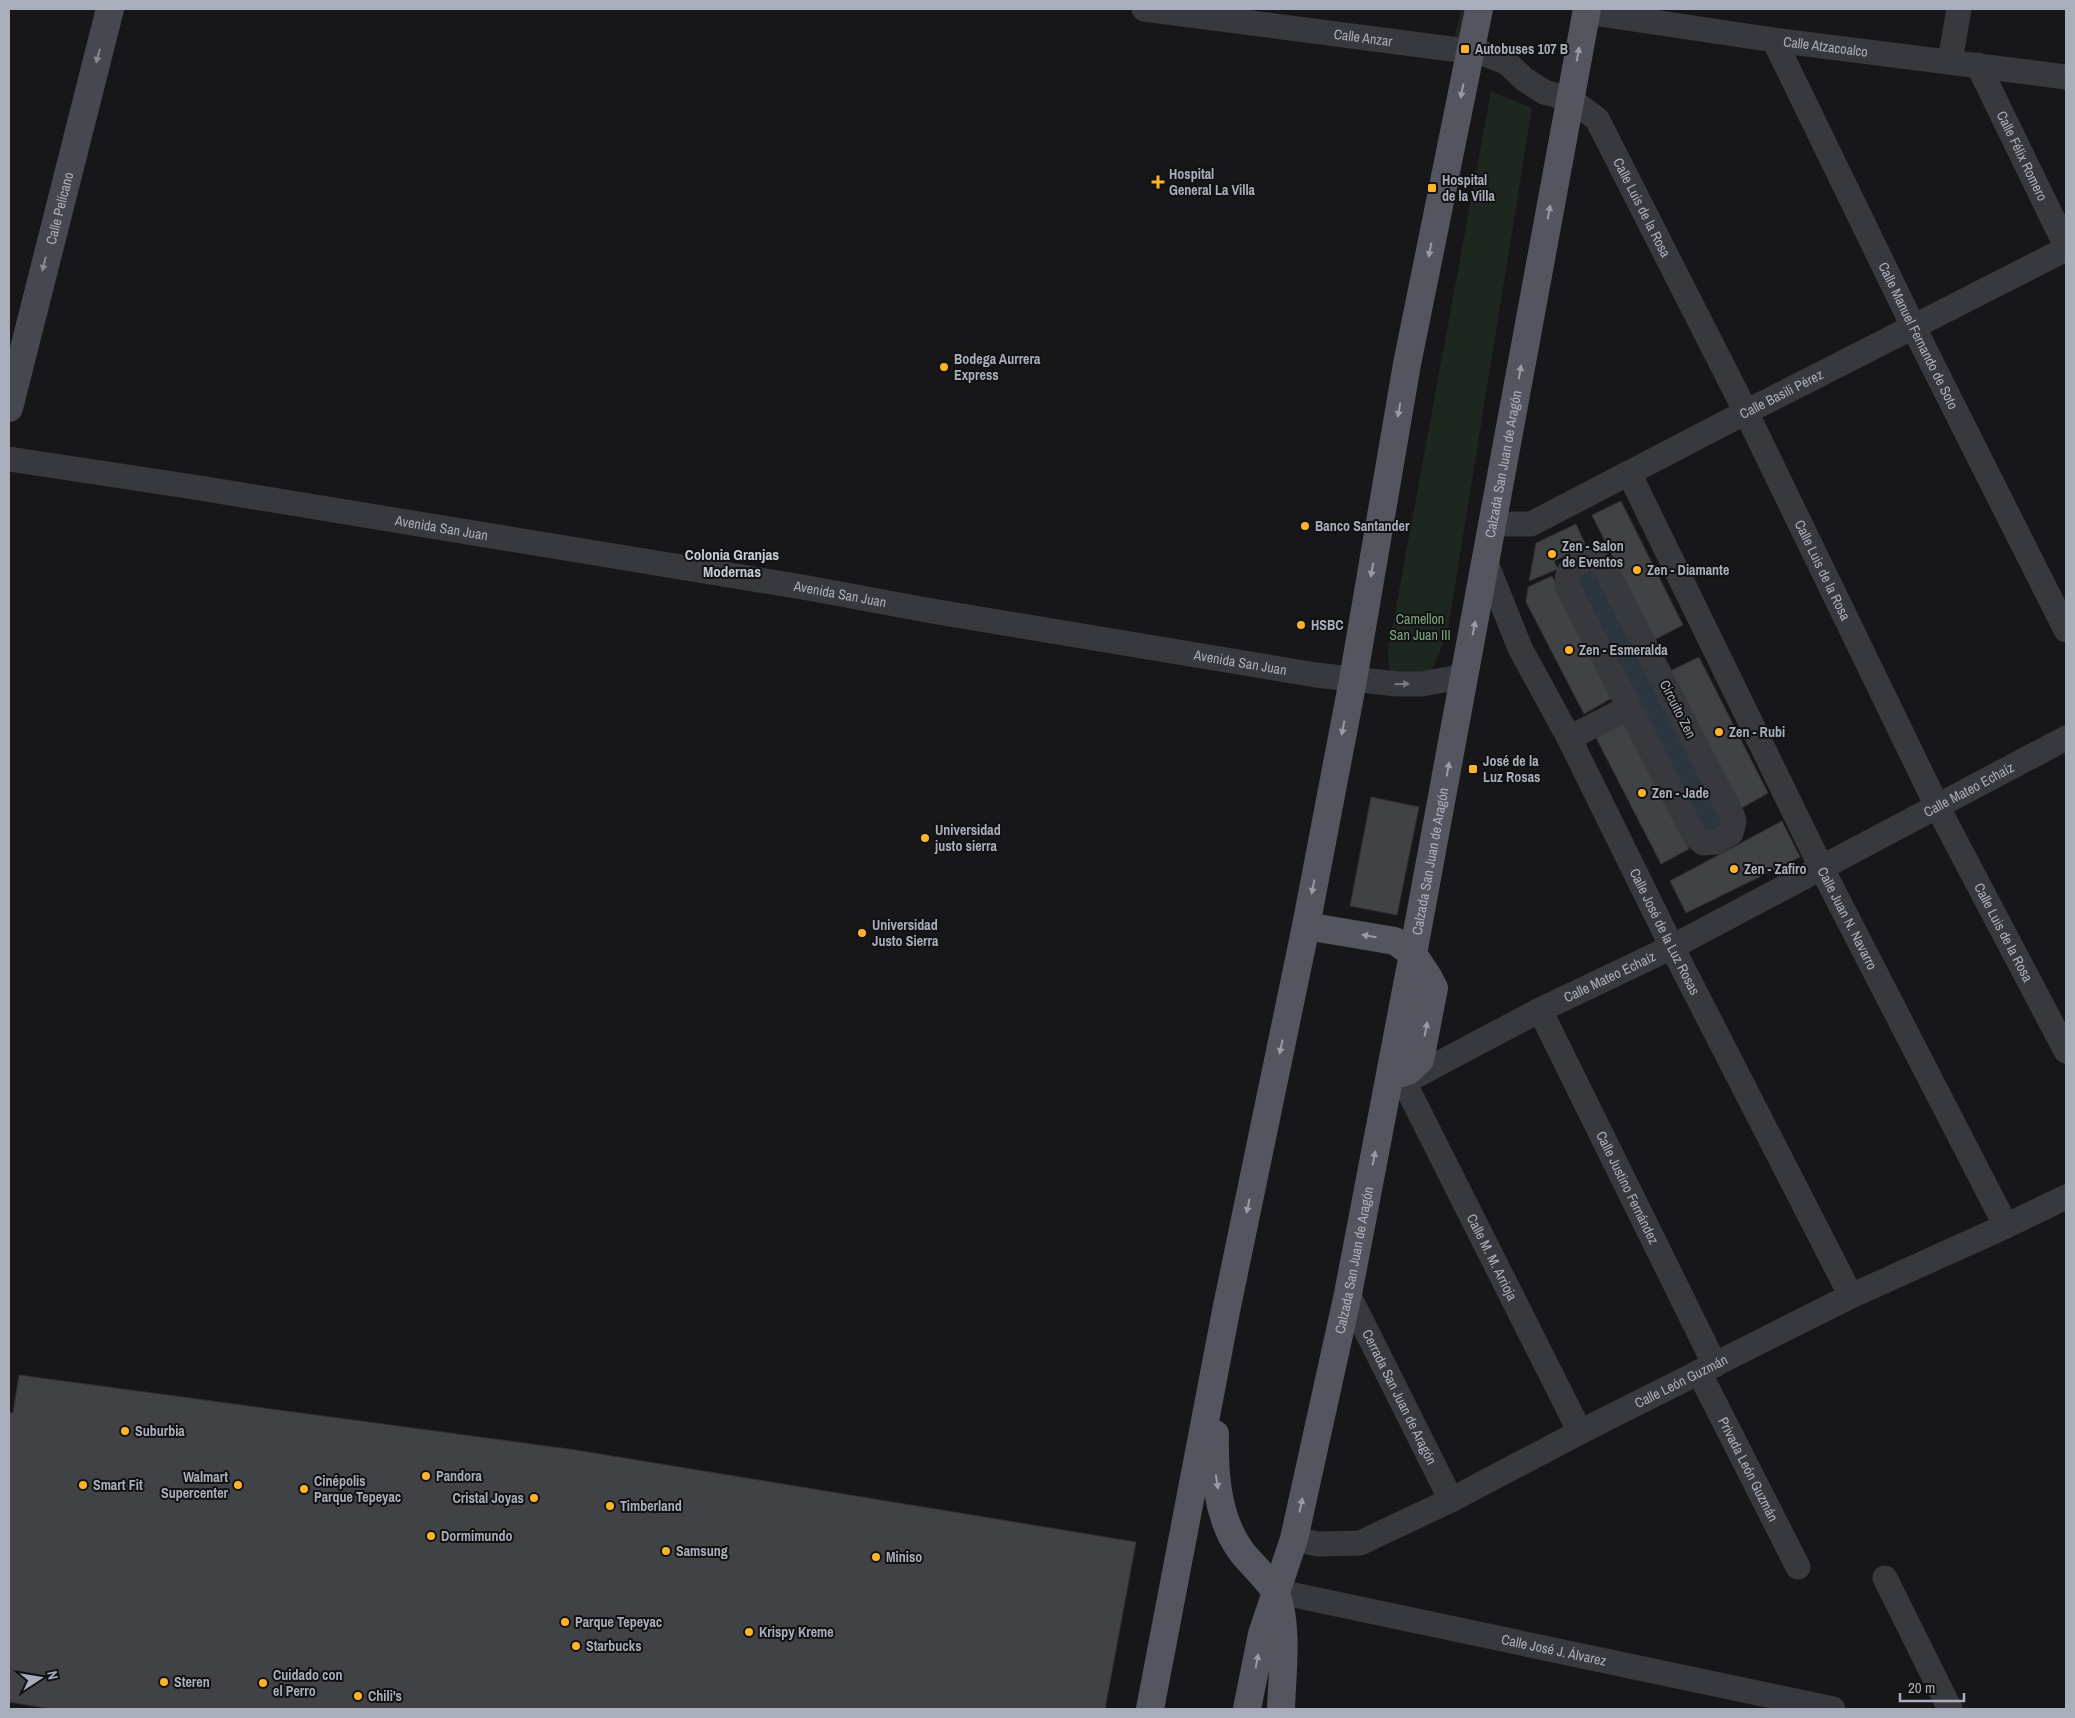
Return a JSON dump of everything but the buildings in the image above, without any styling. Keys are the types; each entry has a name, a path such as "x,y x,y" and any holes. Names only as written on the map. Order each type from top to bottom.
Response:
{"main road":[{"path":"1150,1709 1226,1312 1306,926 1353,680 1407,364 1479,9"},
{"name":"Calzada San Juan de Aragón","path":"1413,954 1586,10"},
{"path":"1306,926 1395,941 1413,954 1434,988 1420,1060 1397,1079"},
{"name":"Calzada San Juan de Aragón","path":"1247,1709 1262,1634 1294,1539 1397,1079"},
{"path":"1226,1312 1214,1464 1221,1510 1239,1549 1275,1591 1284,1644 1281,1709"}],"street":[{"name":"Calle Pelícano","path":"9,408 110,9"},
{"name":"Calle Anzar","path":"1144,9 1470,51 1506,62 1524,79 1544,92 1570,99"},
{"path":"1950,61 1959,9"},
{"name":"Calle Atzacoalco","path":"1586,10 1774,40 2066,77"},
{"name":"Calle Manuel Fernando de Soto","path":"1774,40 1913,326 2066,630"},
{"name":"Calle Félix Romero","path":"1978,65 2066,248"},
{"name":"Calle Luis de la Rosa","path":"1570,99 1597,119 1746,412 1936,806 2066,1051"},
{"name":"Calle Basili Pérez","path":"1493,524 1510,526 1531,524 2066,248"},
{"name":"Avenida San Juan","path":"9,459 200,488 1353,680 1422,684 1464,676"},
{"name":"Calle Juan N. Navarro","path":"1629,473 1821,866 2006,1226"},
{"name":"Circuito Zen","path":"1596,560 1605,568 1732,815 1734,821 1731,833 1710,844 1698,840 1628,708 1568,587 1567,575 1575,566 1584,561 1596,560"},
{"name":"Calle José de la Luz Rosas","path":"1486,563 1520,648 1569,738 1672,947 1851,1296"},
{"path":"1569,738 1628,708"},
{"name":"Calle Mateo Echaíz","path":"1397,1079 1672,947 1821,866 2066,738"},
{"name":"Calle Justino Fernández","path":"1540,1010 1707,1368"},
{"name":"Calle M. M. Arrioja","path":"1397,1079 1580,1432"},
{"name":"Calle León Guzmán","path":"1294,1539 1318,1544 1360,1543 1451,1500 1580,1432 1851,1296 2066,1197"},
{"name":"Cerrada San Juan de Aragón","path":"1348,1294 1451,1500"},
{"name":"Privada León Guzmán","path":"1707,1368 1798,1567"},
{"path":"1885,1578 1950,1709"},
{"name":"Calle José J. Álvarez","path":"1275,1591 1833,1709"}],"green space":[{"path":"1461,9 1470,9 1462,47 1453,45"},
{"name":"Camellon San Juan III","path":"1491,91 1532,108 1447,635 1431,672 1390,679 1388,651"}],"shaded area":[{"path":"1594,567 1726,823 1704,834 1572,579"}],"place":[{"name":"Autobuses 107 B","path":"1465,49"},
{"name":"Hospital General La Villa","path":"1158,182"},
{"name":"Hospital de la Villa","path":"1432,188"},
{"name":"Bodega Aurrera Express","path":"944,367"},
{"name":"Banco Santander","path":"1305,526"},
{"name":"Zen - Salon de Eventos","path":"1552,554"},
{"name":"Zen - Diamante","path":"1637,570"},
{"name":"HSBC","path":"1301,625"},
{"name":"Zen - Esmeralda","path":"1569,650"},
{"name":"Zen - Rubi","path":"1719,732"},
{"name":"José de la Luz Rosas","path":"1473,769"},
{"name":"Zen - Jade","path":"1642,793"},
{"name":"Universidad justo sierra","path":"925,838"},
{"name":"Zen - Zafiro","path":"1734,869"},
{"name":"Universidad Justo Sierra","path":"862,933"},
{"name":"Suburbia","path":"125,1431"},
{"name":"Pandora","path":"426,1476"},
{"name":"Smart Fit","path":"83,1485"},
{"name":"Walmart Supercenter","path":"238,1485"},
{"name":"Cinépolis Parque Tepeyac","path":"304,1489"},
{"name":"Cristal Joyas","path":"534,1498"},
{"name":"Timberland","path":"610,1506"},
{"name":"Dormimundo","path":"431,1536"},
{"name":"Samsung","path":"666,1551"},
{"name":"Miniso","path":"876,1557"},
{"name":"Parque Tepeyac","path":"565,1622"},
{"name":"Krispy Kreme","path":"749,1632"},
{"name":"Starbucks","path":"576,1646"},
{"name":"Steren","path":"164,1682"},
{"name":"Cuidado con el Perro","path":"263,1683"},
{"name":"Chili's","path":"358,1696"}],"district":[{"name":"Colonia Granjas Modernas","path":"732,564"}]}
